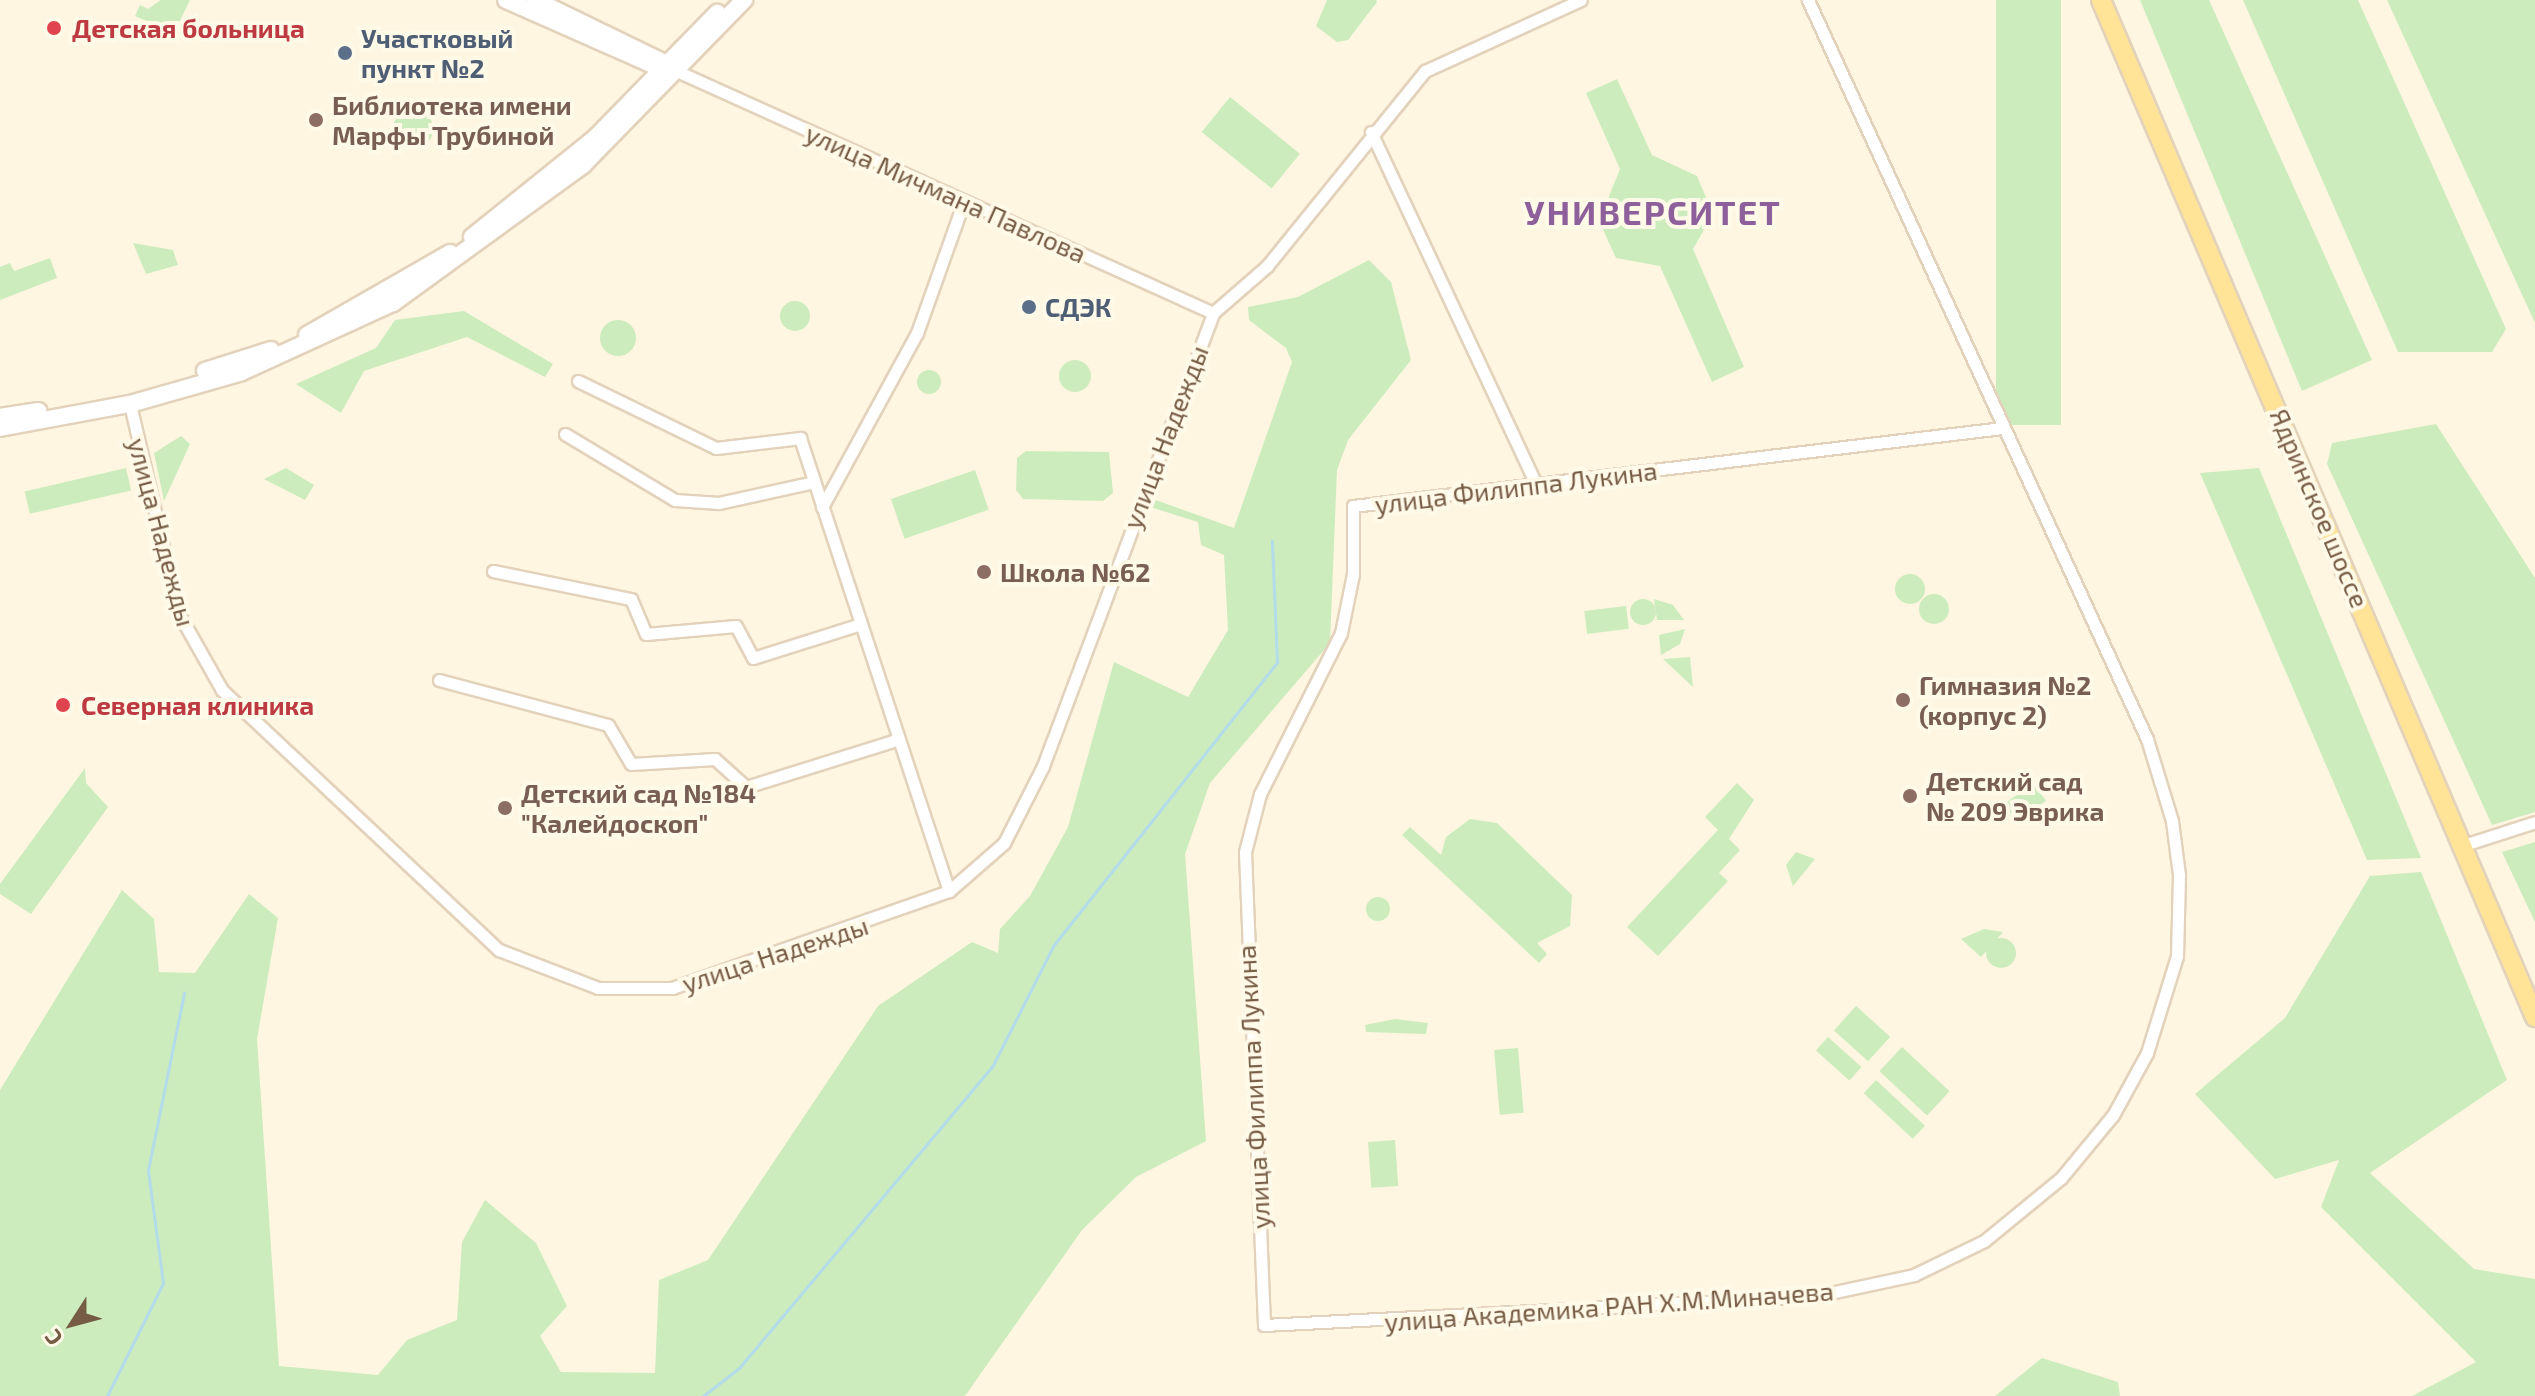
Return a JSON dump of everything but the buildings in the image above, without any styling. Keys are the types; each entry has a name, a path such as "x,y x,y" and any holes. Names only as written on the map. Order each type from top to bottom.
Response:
{"main road":[{"name":"улица Мичмана Павлова","path":"506,0 529,3 670,69"},
{"path":"0,428 128,399 289,354 427,275 583,165 729,0"},
{"path":"670,69 744,0"},
{"name":"Ядринское шоссе","path":"2101,0 2535,1017"},
{"path":"0,417 128,399"}],"street":[{"path":"1213,313 1267,266 1371,132 1435,64 1581,0"},
{"path":"1808,0 2002,428"},
{"name":"улица Мичмана Павлова","path":"670,69 1213,313"},
{"path":"1371,132 1536,485"},
{"path":"822,507 917,333 964,201"},
{"name":"улица Надежды","path":"128,399 179,614 222,690 472,927 524,965 598,988 672,988 949,891 1004,843 1033,788 1213,313"},
{"path":"578,381 716,448 800,438 949,891"},
{"name":"улица Филиппа Лукина","path":"1264,1325 1243,883 1251,821 1341,633 1353,574 1353,506 2002,428"},
{"name":"улица Академика РАН Х.М.Миначева","path":"1264,1325 1773,1299 1870,1286 1930,1270 1984,1241 2090,1147 2121,1103 2169,991 2179,875 2172,821 2147,739 2002,428"},
{"path":"565,434 675,500 719,503 814,482"},
{"path":"493,571 631,599 646,634 736,626 753,658 861,624"},
{"path":"439,680 608,725 631,764 715,759 746,787 899,739"},
{"path":"2464,845 2535,822"}],"green space":[{"path":"161,0 190,0 174,33 135,16 140,5 148,9"},
{"path":"1327,0 1377,2 1348,40 1337,42 1316,26"},
{"path":"1996,0 2061,0 2061,425 1996,425"},
{"path":"2140,0 2209,0 2372,360 2302,391"},
{"path":"2243,0 2358,0 2506,329 2492,352 2398,352"},
{"path":"2387,0 2535,0 2535,323"},
{"path":"1617,79 1652,155 1697,176 1713,214 1693,249 1744,367 1712,382 1660,266 1616,258 1599,221 1620,169 1586,93"},
{"path":"1230,97 1300,154 1272,189 1202,132"},
{"path":"413,109 427,115 433,129 427,143 413,149 399,143 393,129 399,115"},
{"path":"133,243 173,250 178,265 146,274"},
{"path":"50,258 57,278 0,300 0,267 10,263 14,271"},
{"path":"1369,260 1391,282 1411,360 1348,440 1337,470 1330,643 1210,783 1185,854 1206,1141 1136,1177 1082,1230 965,1396 0,1396 0,1090 122,890 154,919 159,972 195,973 249,894 278,918 257,1039 279,1366 378,1375 407,1340 457,1320 462,1242 485,1200 536,1243 567,1306 540,1336 561,1372 655,1373 659,1280 708,1260 878,1006 972,942 998,953 1000,929 1030,896 1068,827 1114,662 1188,697 1228,630 1224,555 1201,545 1198,522 1147,506 1150,498 1234,528 1292,362 1286,348 1249,320 1248,307 1298,297"},
{"path":"795,301 806,305 810,316 806,327 795,331 784,327 780,316 784,305"},
{"path":"464,311 553,364 545,377 467,337 364,371 341,413 296,384 376,348 395,320"},
{"path":"618,320 631,325 636,338 631,351 618,356 605,351 600,338 605,325"},
{"path":"1075,360 1086,365 1091,376 1086,387 1075,392 1064,387 1059,376 1064,365"},
{"path":"929,370 940,377 941,382 934,393 929,394 918,387 917,382 924,371"},
{"path":"2436,424 2535,578 2535,812 2492,825 2327,464 2332,443"},
{"path":"181,436 190,444 164,501 154,453"},
{"path":"1026,451 1109,452 1113,493 1103,501 1023,499 1016,490 1017,458"},
{"path":"126,468 131,490 30,514 25,491"},
{"path":"286,468 314,485 305,500 264,479"},
{"path":"2259,468 2421,858 2367,860 2200,473"},
{"path":"975,470 989,510 905,539 891,499"},
{"path":"1910,574 1921,578 1925,589 1921,600 1910,604 1899,600 1895,589 1899,578"},
{"path":"1934,594 1945,598 1949,609 1945,620 1934,624 1923,620 1919,609 1923,598"},
{"path":"1643,599 1652,603 1656,612 1652,621 1643,625 1634,621 1630,612 1634,603"},
{"path":"1654,599 1673,605 1684,620 1657,620"},
{"path":"1626,606 1629,629 1587,634 1584,611"},
{"path":"1685,629 1680,644 1661,655 1659,635"},
{"path":"1690,657 1693,687 1663,659"},
{"path":"85,768 86,783 108,807 31,914 0,894 0,884"},
{"path":"1737,783 1754,800 1729,839 1740,850 1719,873 1728,881 1658,956 1627,927 1718,830 1705,817"},
{"path":"2033,783 2046,801 2014,824 2001,806"},
{"path":"1470,819 1497,823 1572,895 1570,926 1537,943 1547,954 1539,963 1402,835 1410,827 1441,855 1446,837"},
{"path":"2535,842 2535,922 2502,852"},
{"path":"1796,852 1815,859 1793,886 1786,865"},
{"path":"2421,872 2507,1080 2370,1173 2474,1269 2535,1279 2535,1396 2412,1396 2476,1362 2321,1207 2339,1160 2275,1179 2195,1094 2285,1018 2370,876"},
{"path":"1378,897 1389,904 1390,909 1383,920 1378,921 1367,914 1366,909 1373,898"},
{"path":"1984,929 2003,932 1981,957 1961,939"},
{"path":"2001,938 2012,942 2016,953 2012,964 2001,968 1990,964 1986,953 1990,942"},
{"path":"1856,1006 1890,1037 1868,1061 1834,1031"},
{"path":"1395,1019 1428,1023 1426,1034 1366,1032 1365,1025"},
{"path":"1828,1037 1861,1067 1849,1080 1816,1050"},
{"path":"1902,1047 1950,1091 1927,1115 1879,1071"},
{"path":"1518,1048 1524,1113 1500,1115 1494,1050"},
{"path":"1876,1080 1925,1126 1913,1139 1864,1093"},
{"path":"1395,1140 1398,1186 1371,1188 1368,1142"},
{"path":"2042,1358 2118,1382 2120,1396 1995,1396"}],"waterway":[{"path":"703,1396 739,1368 992,1067 1053,946 1277,662 1272,541"},
{"path":"107,1396 163,1283 148,1170 184,993"}],"place":[{"name":"Детская больница","path":"54,28"},
{"name":"Участковый пункт №2","path":"345,53"},
{"name":"Библиотека имени Марфы Трубиной","path":"316,120"},
{"name":"СДЭК","path":"1029,307"},
{"name":"Школа №62","path":"984,572"},
{"name":"Гимназия №2 (корпус 2)","path":"1903,700"},
{"name":"Северная клиника","path":"63,705"},
{"name":"Детский сад № 209 Эврика","path":"1910,796"},
{"name":"Детский сад №184 \"Калейдоскоп\"","path":"505,808"}],"district":[{"name":"УНИВЕРСИТЕТ","path":"1653,212"}]}
